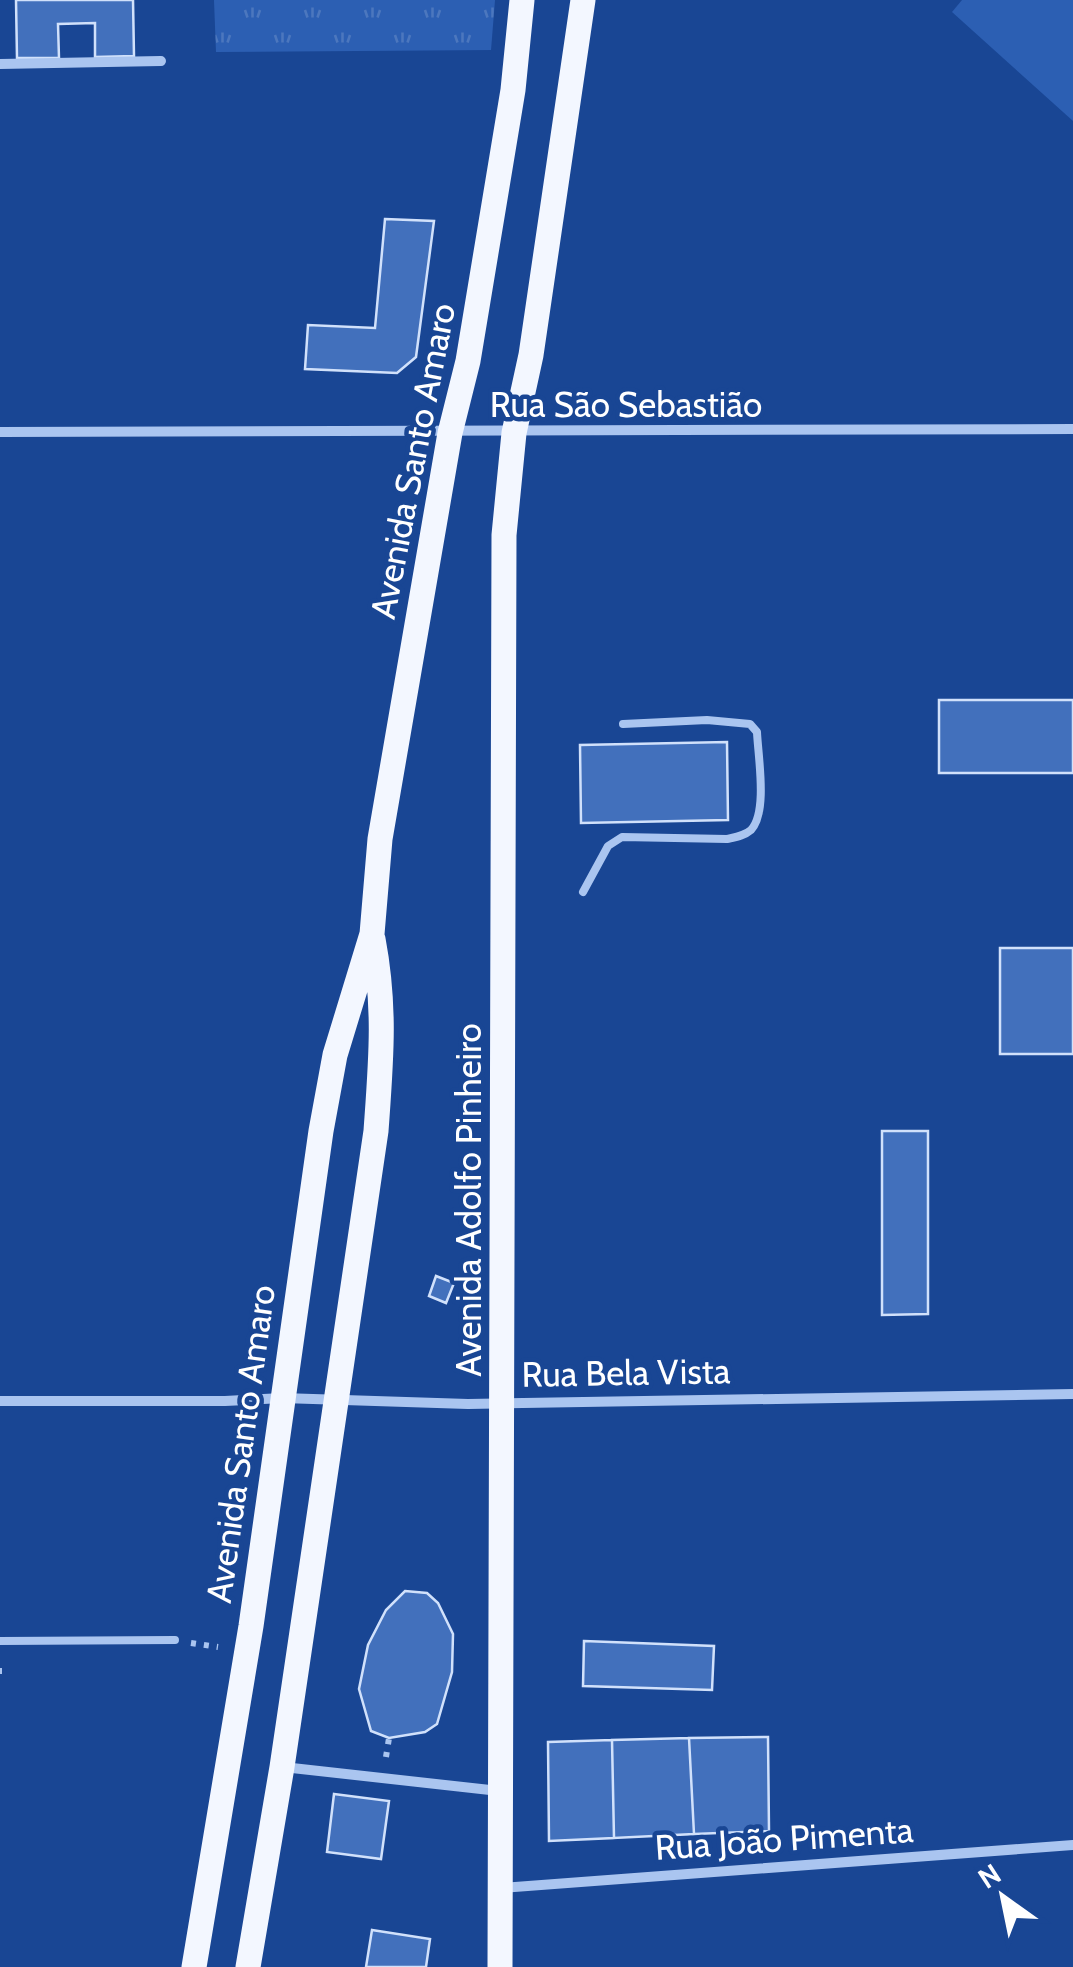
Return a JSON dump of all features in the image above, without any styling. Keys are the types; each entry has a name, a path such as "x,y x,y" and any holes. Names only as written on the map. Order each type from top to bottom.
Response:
{"main road":[{"name":"Avenida Santo Amaro","path":"194,1967 247,1651 335,1054 372,934 380,839 450,433 468,362 514,90 522,0"},
{"path":"514,433 531,355 583,0"},
{"name":"Avenida Adolfo Pinheiro","path":"500,1967 504,1402 501,699 504,535 514,433"},
{"name":"Avenida Santo Amaro","path":"248,1967 282,1767 376,1130 382,988 372,934"}],"street":[{"path":"0,64 161,61"},
{"name":"Rua São Sebastião","path":"0,432 1073,429"},
{"name":"Rua Bela Vista","path":"0,1401 282,1398 504,1402 1073,1394"},
{"path":"282,1767 499,1791"},
{"name":"Rua João Pimenta","path":"499,1888 1073,1844"}],"lane":[{"path":"583,892 608,846 622,837 728,838 744,835 757,820 757,732 750,724 706,720 623,724"},
{"path":"0,1641 175,1640"}],"path":[{"path":"175,1640 247,1651"}],"green space":[{"path":"214,0 495,0 491,50 216,52"},
{"path":"962,0 1073,0 1073,121 952,12"}],"building":[{"path":"16,0 133,0 134,56 95,57 95,23 58,24 59,58 17,58"},
{"path":"385,219 434,221 416,357 397,373 305,369 308,325 375,328"},
{"path":"939,700 1073,700 1073,773 939,773"},
{"path":"727,742 728,820 581,823 580,745"},
{"path":"1000,948 1073,948 1073,1054 1000,1054"},
{"path":"882,1131 928,1131 928,1314 882,1315"},
{"path":"436,1276 454,1283 446,1303 429,1296"},
{"path":"405,1591 427,1593 438,1603 453,1634 452,1672 437,1724 425,1732 389,1738 371,1731 359,1689 368,1645 386,1610"},
{"path":"584,1641 714,1646 712,1690 583,1686"},
{"path":"768,1737 769,1831 694,1834 689,1738"},
{"path":"689,1738 694,1834 614,1838 612,1740"},
{"path":"612,1740 614,1838 549,1841 548,1742"},
{"path":"334,1794 389,1801 381,1859 327,1852"},
{"path":"372,1930 430,1939 426,1967 366,1967"}]}
